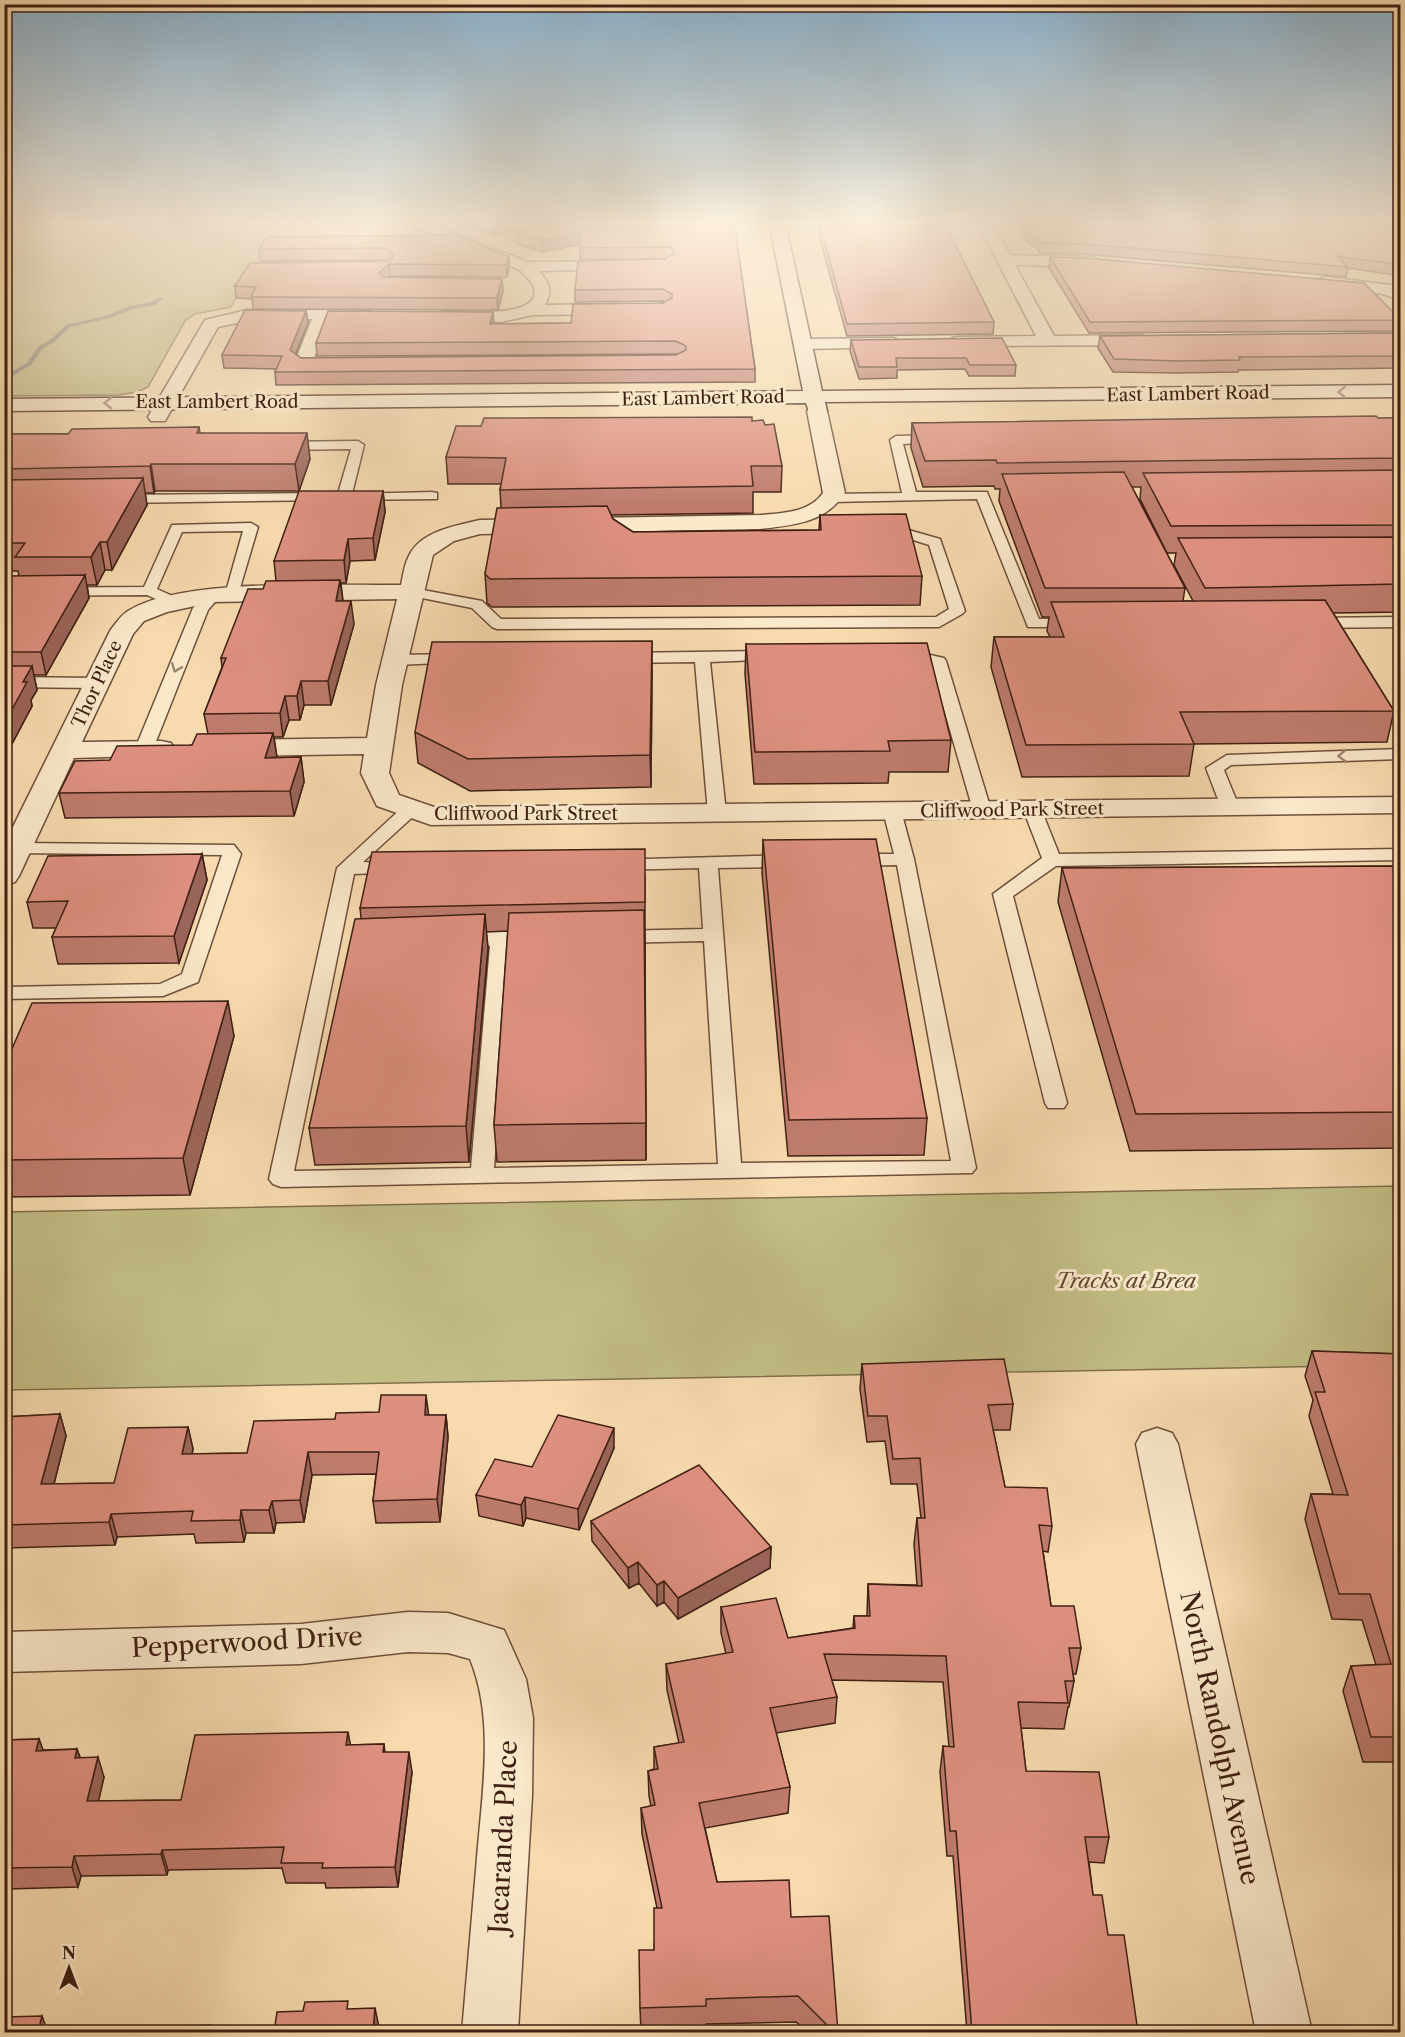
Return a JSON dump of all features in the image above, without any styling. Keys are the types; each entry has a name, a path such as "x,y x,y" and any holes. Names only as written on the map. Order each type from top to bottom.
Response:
{"street":[{"path":"162,410 211,324 236,317"},
{"path":"321,317 303,364 363,363"},
{"path":"521,333 525,317"},
{"path":"797,317 834,493 827,509"},
{"path":"1035,317 1048,341"},
{"path":"943,342 1165,340"},
{"path":"803,344 908,343"},
{"name":"East Lambert Road","path":"815,404 1401,391"},
{"name":"East Lambert Road","path":"4,405 162,410 815,404 1401,405"},
{"name":"East Lambert Road","path":"4,419 162,410"},
{"name":"Cliffwood Park Street","path":"827,509 791,519 617,533 512,525 480,527 452,533 429,544 419,557 395,660 379,746 375,773 387,800 431,816 1401,805"},
{"name":"Thor Place","path":"4,876 122,632 136,616 174,602 223,595 412,592"},
{"path":"66,750 379,746"},
{"name":"North Randolph Avenue","path":"1157,1444 1284,2032"},
{"name":"Pepperwood Drive","path":"4,1652 301,1644 408,1632 448,1633 487,1644"},
{"name":"Jacaranda Place","path":"487,1644 502,1679 509,1718 507,1796 490,2032"}],"lane":[{"path":"910,496 896,440 955,439"},
{"path":"267,446 358,445 344,497"},
{"path":"827,509 910,496 987,495 1033,624 1091,623"},
{"path":"110,499 432,496"},
{"path":"144,749 201,608 223,595 251,526 177,528 148,591"},
{"path":"412,592 477,604 497,624 939,622 957,611 935,542 905,533 865,533"},
{"path":"4,592 148,591 174,602"},
{"path":"1298,623 1401,622"},
{"path":"883,654 906,654 938,661 982,810"},
{"path":"605,658 792,656"},
{"path":"702,657 717,813"},
{"path":"395,660 477,659"},
{"path":"4,682 98,683"},
{"path":"1230,807 1215,768 1227,760 1401,754"},
{"path":"411,809 346,868 281,1179 964,1168 905,859 892,811"},
{"path":"1032,809 1052,860"},
{"path":"4,993 163,990 191,978 232,854 227,849 18,849"},
{"path":"1056,1103 1003,894 1052,860 1401,855"},
{"path":"835,860 905,859"},
{"path":"603,864 812,860"},
{"path":"708,862 730,1171"},
{"path":"346,868 416,867"},
{"path":"595,938 713,935"},
{"path":"444,940 559,938"},
{"path":"482,1175 500,939"},
{"path":"331,943 353,942"}],"green space":[{"path":"5,317 191,317 185,321 148,387 137,392 119,395 5,396"},
{"name":"Tracks at Brea","path":"1400,1186 1400,1365 5,1390 4,1212"}],"building":[{"path":"241,317 304,317 290,350 301,358 676,355 686,350 686,346 676,341 316,343 326,317 492,317 490,324 571,323 572,317 748,317 755,369 275,372 282,356 222,355"},
{"path":"845,317 992,317 994,322 847,324"},
{"path":"1087,317 1398,317 1401,320 1090,322"},
{"path":"1401,333 1401,356 1239,357 1240,360 1178,361 1114,359 1100,336"},
{"path":"1002,338 1016,365 970,365 966,358 896,358 897,367 859,367 851,340"},
{"path":"1376,416 1378,418 1401,418 1401,458 997,463 996,460 925,461 912,423"},
{"path":"752,417 752,421 763,420 765,425 774,424 782,466 751,466 753,486 500,490 506,458 446,457 456,426 481,426 484,418"},
{"path":"199,427 197,433 307,433 295,464 151,464 150,466 4,469 4,434 68,434 72,429"},
{"path":"1401,470 1401,525 1171,526 1143,473"},
{"path":"1124,472 1185,588 1045,588 1002,474"},
{"path":"143,478 107,542 100,542 91,557 15,557 25,543 4,543 4,480"},
{"path":"299,491 383,491 373,538 348,539 344,560 274,561"},
{"path":"607,506 613,519 633,532 821,530 820,515 906,514 922,576 490,579 485,574 497,508"},
{"path":"1401,537 1401,584 1205,588 1178,538"},
{"path":"85,575 41,652 4,652 4,582 9,576"},
{"path":"340,580 336,601 351,601 328,681 301,681 297,696 285,696 280,713 204,714 226,658 221,658 248,589 263,589 266,581"},
{"path":"1325,600 1394,711 1180,712 1194,744 1026,745 994,637 1064,637 1051,602"},
{"path":"652,641 650,755 468,759 415,732 432,642"},
{"path":"927,643 951,740 888,741 890,751 755,752 746,644"},
{"path":"4,666 32,666 23,682 27,682 4,724"},
{"path":"273,733 265,758 301,757 290,791 59,793 75,761 110,760 117,746 192,745 197,734"},
{"path":"876,839 927,1118 789,1120 763,840"},
{"path":"645,849 645,902 360,908 372,852"},
{"path":"202,854 174,936 52,937 68,901 27,902 48,856"},
{"path":"1401,866 1401,1112 1136,1114 1062,868"},
{"path":"644,910 646,1123 494,1125 509,913"},
{"path":"485,914 466,1126 309,1128 355,919"},
{"path":"228,1001 183,1158 4,1160 4,1067 32,1003"},
{"path":"1312,1351 1401,1354 1401,1737 1371,1737 1351,1666 1391,1664 1370,1594 1339,1594 1311,1494 1348,1495 1315,1392 1325,1392"},
{"path":"1004,1359 1013,1404 988,1405 1005,1487 1047,1488 1052,1526 1039,1525 1051,1606 1074,1606 1081,1648 1069,1648 1074,1681 1065,1681 1068,1703 1018,1702 1026,1771 1099,1772 1109,1837 1085,1837 1093,1895 1102,1895 1108,1935 1124,1935 1138,2032 972,2032 956,1831 950,1831 943,1746 954,1747 946,1656 824,1654 837,1697 770,1708 790,1787 699,1803 717,1882 789,1880 791,1917 829,1916 838,2032 834,2032 798,1996 706,1999 706,2006 640,2008 639,1950 654,1950 654,1908 662,1908 641,1808 655,1805 648,1771 658,1769 654,1747 684,1742 666,1664 733,1652 721,1607 776,1598 788,1638 855,1628 854,1616 870,1616 868,1584 922,1586 917,1518 925,1518 920,1458 893,1459 887,1416 868,1416 862,1364"},
{"path":"381,1395 426,1395 425,1415 446,1415 437,1499 373,1501 379,1452 308,1452 300,1500 272,1501 269,1510 241,1510 240,1520 191,1521 193,1511 111,1514 109,1522 4,1525 4,1417 60,1414 41,1484 114,1483 128,1428 188,1427 182,1454 247,1453 254,1421 335,1419 336,1413 379,1412"},
{"path":"558,1415 614,1428 578,1509 525,1497 521,1505 476,1495 495,1459 532,1467"},
{"path":"699,1465 771,1547 678,1598 664,1581 657,1585 638,1562 628,1568 591,1521"},
{"path":"348,1732 346,1745 384,1744 383,1752 409,1752 395,1867 322,1868 323,1863 281,1863 284,1847 162,1850 161,1854 74,1856 72,1867 4,1868 6,1851 4,1851 4,1740 39,1739 36,1751 77,1749 75,1758 98,1757 87,1801 181,1800 195,1735"},
{"path":"348,2001 347,2009 375,2008 373,2032 274,2032 277,2012 303,2011 305,2002"},
{"path":"42,2016 38,2032 4,2032 4,2017"},
{"path":"212,2025 211,2032 152,2032 153,2027"}],"waterway":[{"path":"4,379 29,364 40,348 52,341 68,326 108,317"}]}
